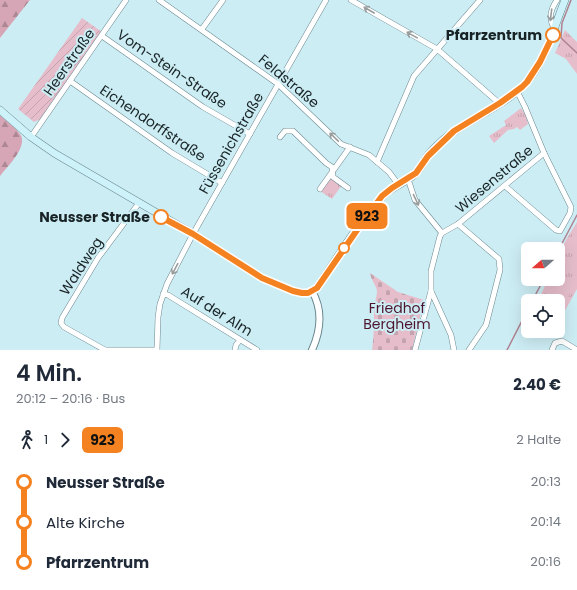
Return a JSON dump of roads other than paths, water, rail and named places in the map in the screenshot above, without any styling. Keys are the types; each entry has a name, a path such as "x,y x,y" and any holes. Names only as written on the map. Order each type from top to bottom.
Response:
{"main road":[{"path":"0,110 31,137 54,154 193,234 262,278 293,291 302,293 312,291 317,288 382,196 416,173 436,147 454,131 500,103 527,82 549,46 565,0"}],"street":[{"name":"Heerstraße","path":"31,137 126,0"},
{"name":"Feldstraße","path":"159,0 278,84 341,144 369,156 378,162 389,172 398,184"},
{"path":"202,29 223,0"},
{"name":"Füssenichstraße","path":"157,350 158,318 163,294 193,234 326,0"},
{"path":"351,0 437,49 500,103"},
{"path":"378,162 414,76 480,0"},
{"path":"555,29 551,24 550,18 551,10 557,0"},
{"name":"Vom-Stein-Straße","path":"102,36 203,107 250,134"},
{"name":"Eichendorffstraße","path":"70,81 172,153 222,183"},
{"name":"Wiesenstraße","path":"442,233 458,224 544,153 517,91"},
{"path":"280,137 286,132 293,131 332,167 333,176 348,188"},
{"path":"320,189 350,148"},
{"path":"505,186 552,227 560,231 570,213 571,207 544,153"},
{"path":"408,179 416,200 442,233 438,242 431,271 431,292 415,350"},
{"name":"Waldweg","path":"105,350 64,327 61,323 62,318 98,258 139,203"},
{"path":"458,224 499,259 500,270 486,325 478,340 470,350"},
{"path":"312,291 316,298 320,324 312,350"},
{"path":"431,292 451,335 454,350"},
{"name":"Auf der Alm","path":"163,294 168,295 257,350"},
{"path":"235,350 240,340"},
{"path":"552,350 556,343 562,341 577,350"},
{"path":"105,350 157,350"}],"waterway":[{"path":"571,0 562,23 561,38 577,53"},
{"path":"563,242 577,215"},
{"path":"536,294 540,286"},
{"path":"507,350 521,323"}],"place":[{"name":"Pfarrzentrum","path":"553,35"},
{"name":"Neusser Straße","path":"161,217"}],"park label":[{"name":"Friedhof Bergheim","path":"397,316"}]}
